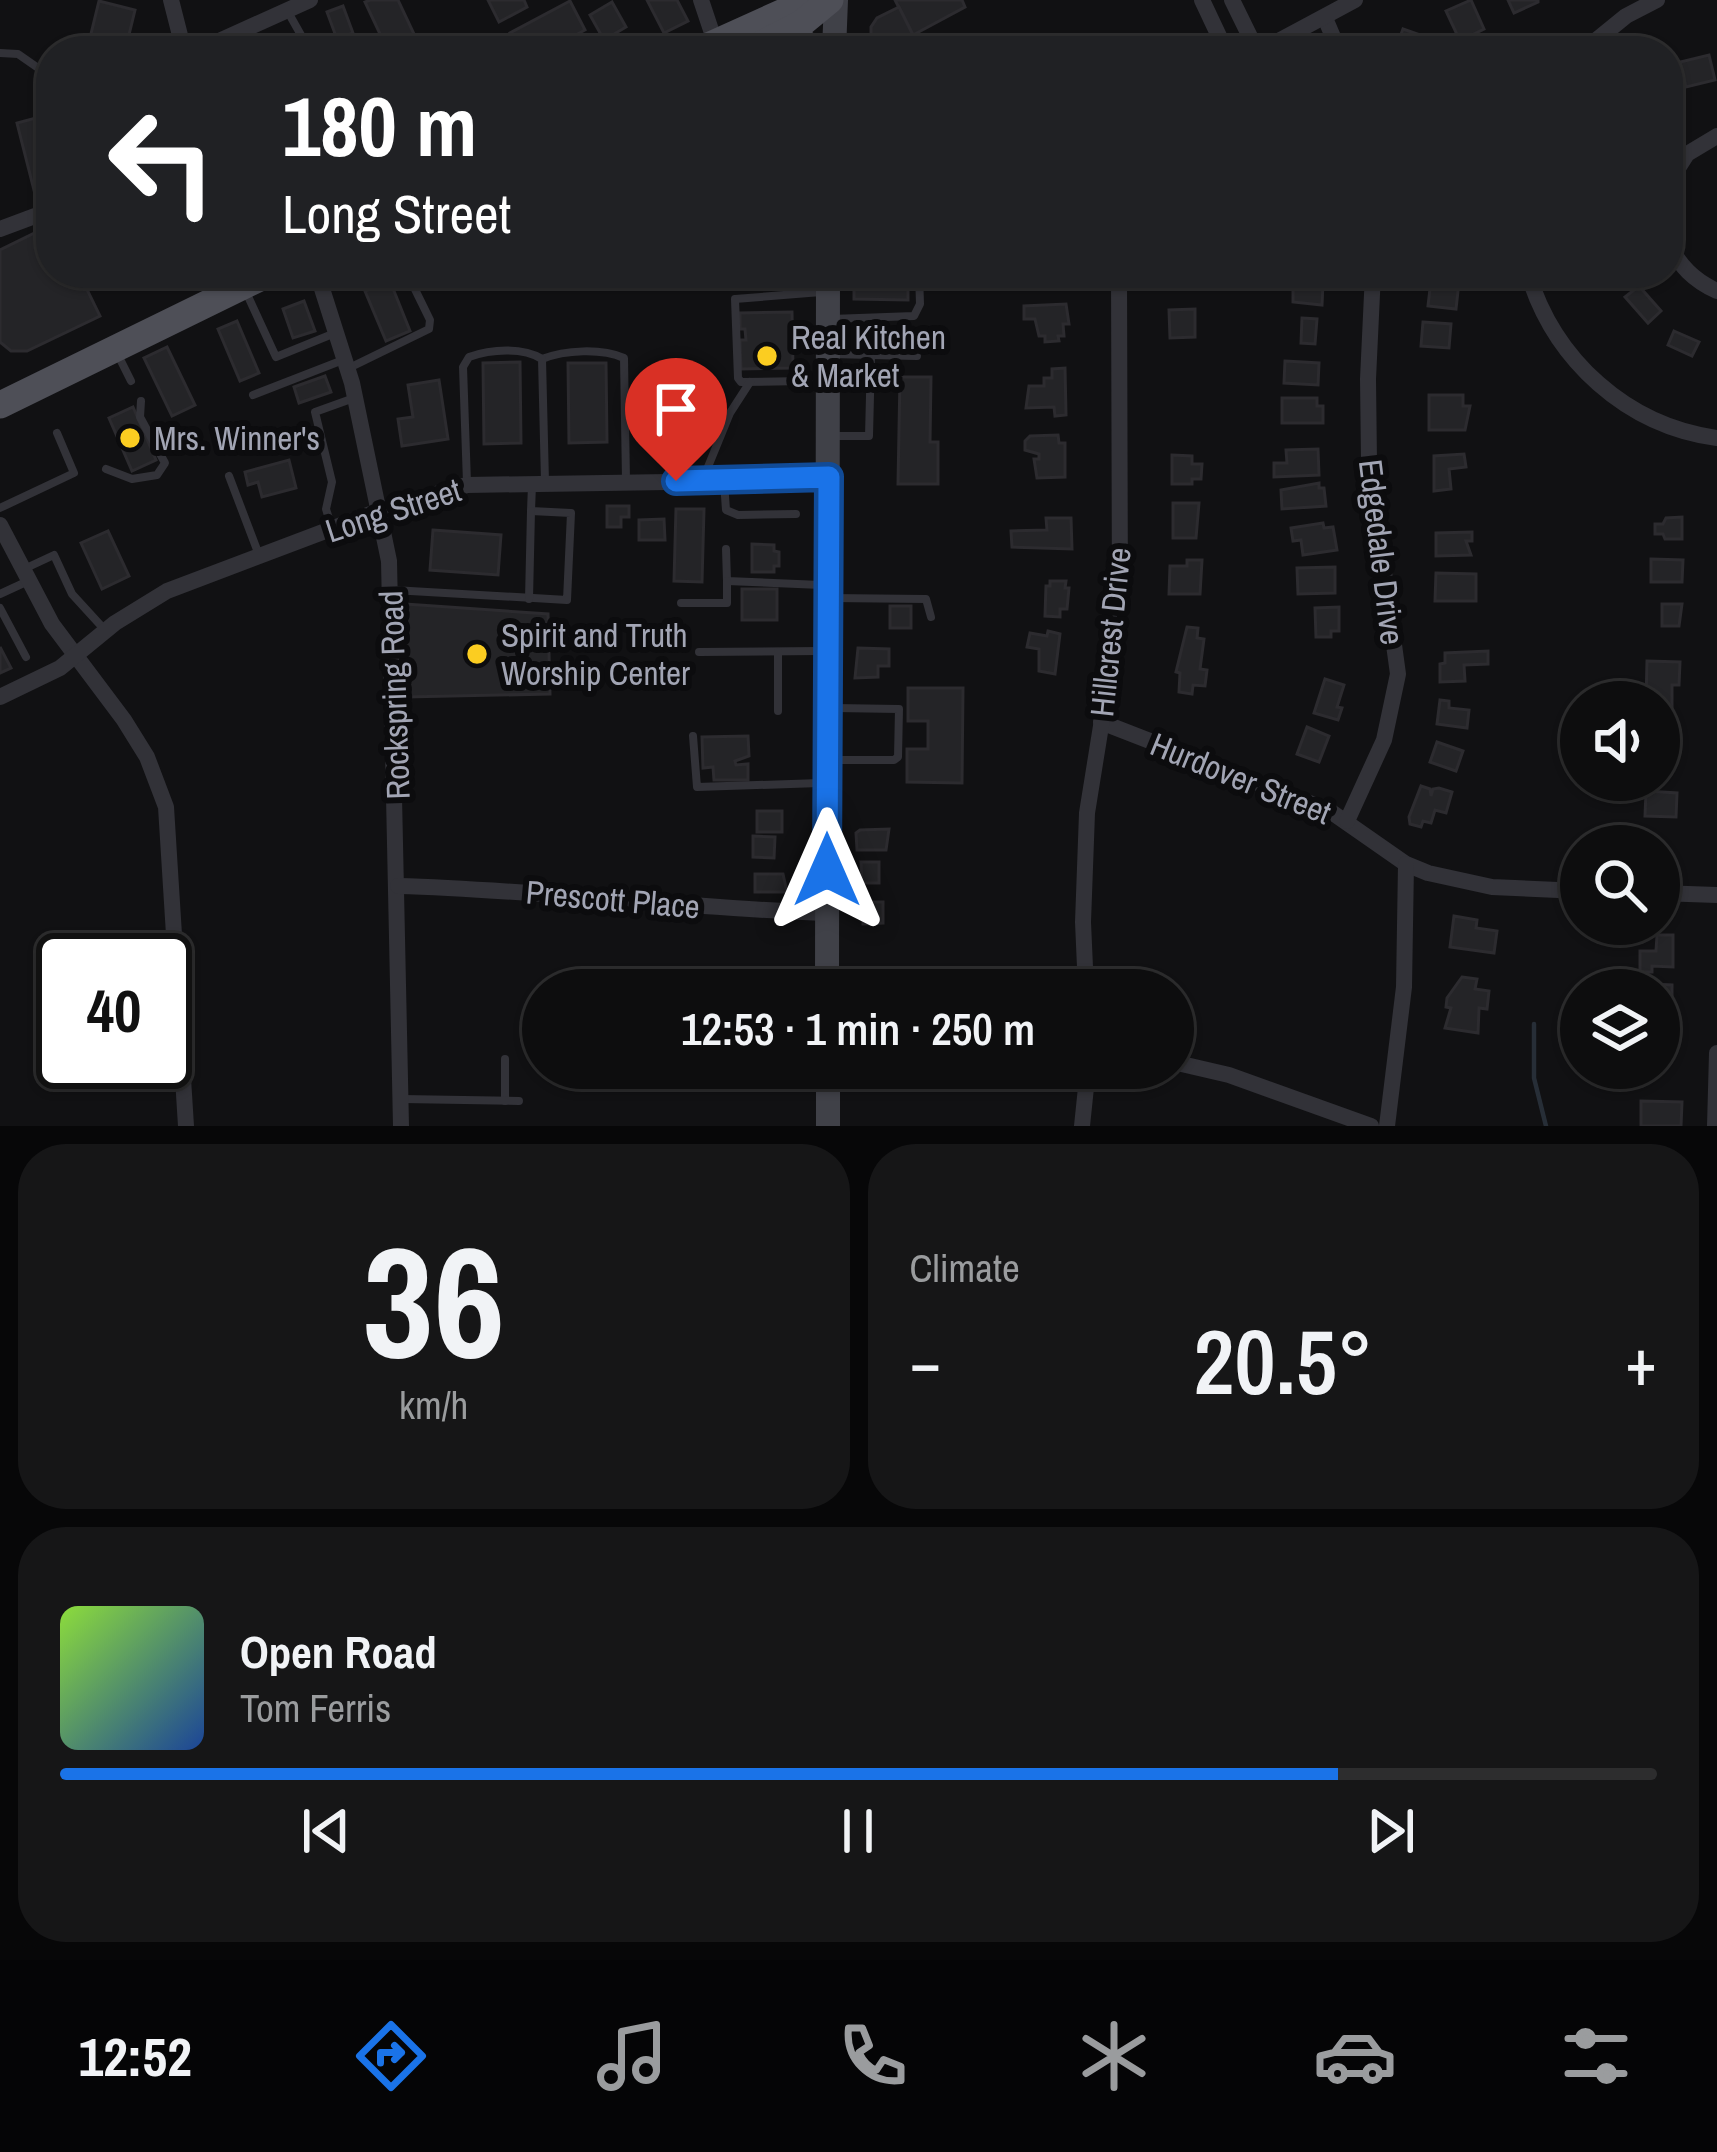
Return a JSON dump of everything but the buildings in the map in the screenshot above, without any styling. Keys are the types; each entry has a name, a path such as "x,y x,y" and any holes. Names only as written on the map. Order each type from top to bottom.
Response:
{"main road":[{"path":"729,36 810,0"},
{"path":"776,36 833,0"},
{"path":"780,34 796,36"},
{"path":"0,405 239,288"}],"street":[{"path":"171,0 182,36"},
{"path":"701,0 705,36"},
{"path":"833,0 834,36"},
{"path":"1202,0 1219,36"},
{"path":"1232,0 1250,36"},
{"path":"1288,36 1355,0"},
{"path":"1602,36 1657,0"},
{"path":"221,36 300,4"},
{"path":"1325,17 1333,36"},
{"path":"1683,160 1717,136"},
{"path":"0,229 36,216"},
{"path":"1683,267 1717,291"},
{"name":"Rockspring Road","path":"322,288 356,397 381,510 392,590 401,1126"},
{"path":"827,969 829,288"},
{"name":"Hillcrest Drive","path":"1086,969 1084,854 1120,589 1119,288"},
{"name":"Edgedale Drive","path":"1347,821 1384,740 1398,674 1370,462 1372,288"},
{"path":"1535,288 1567,351 1605,390 1652,419 1717,438"},
{"name":"Long Street","path":"0,697 60,668 105,630 166,591 381,510 466,484 829,477"},
{"path":"0,525 52,624 147,758 170,823 185,1126"},
{"name":"Hurdover Street","path":"1102,722 1310,802 1347,821 1406,864 1492,887 1560,890"},
{"path":"1387,1126 1404,987 1406,864"},
{"name":"Prescott Place","path":"398,886 491,888 678,907 827,914"},
{"path":"1680,894 1717,895"},
{"path":"1715,1126 1717,1053"},
{"path":"1194,1067 1371,1126"},
{"path":"828,1089 828,1126"},
{"path":"1082,1126 1086,1089"}],"lane":[{"path":"300,4 307,36"},
{"path":"0,52 18,54 36,67"},
{"path":"244,288 276,357 336,332"},
{"path":"254,395 429,329 430,320 414,288"},
{"path":"797,288 735,299 737,377 741,382 871,355 917,356"},
{"path":"830,319 914,316 919,288"},
{"path":"115,349 131,381"},
{"path":"466,484 464,368 469,357 484,352 531,352 542,359"},
{"path":"542,359 555,354 610,352 624,358 626,481"},
{"path":"829,436 869,436 871,355"},
{"path":"529,600 542,359"},
{"path":"702,481 730,413 751,382"},
{"path":"332,528 326,509 332,482 315,412 356,397"},
{"path":"106,469 132,479 157,475 165,463 140,417 141,401"},
{"path":"0,508 74,473 57,433"},
{"path":"229,476 259,556"},
{"path":"724,481 725,510 738,515 796,514"},
{"path":"392,590 567,600 571,513 531,511"},
{"path":"681,603 728,603 726,549"},
{"path":"0,594 54,555 71,595 105,630"},
{"path":"727,581 926,598 931,617"},
{"path":"0,608 26,657"},
{"path":"699,652 828,651"},
{"path":"778,652 778,711"},
{"path":"693,736 697,787 897,759 900,714 895,707 828,708"},
{"path":"505,1059 505,1101"},
{"path":"401,1099 519,1101"}],"waterway":[{"path":"1534,1024 1534,1078 1546,1126"}],"place":[{"name":"Real Kitchen & Market","path":"767,356"},
{"name":"Mrs. Winner's","path":"130,438"},
{"name":"Spirit and Truth Worship Center","path":"477,654"}],"route":[{"path":"676,481 829,477 827,870"}]}
